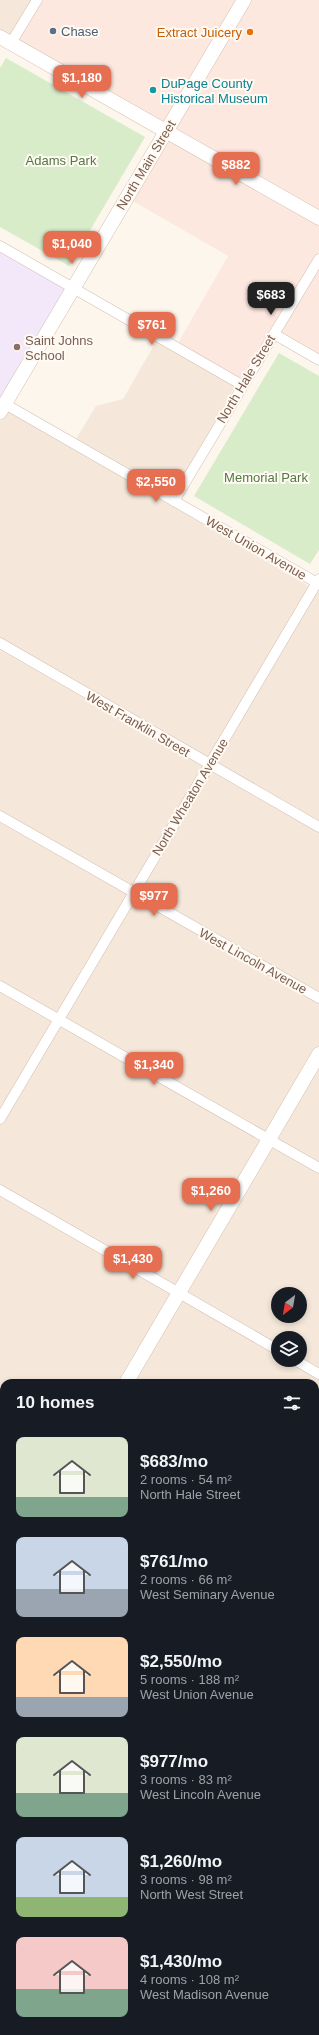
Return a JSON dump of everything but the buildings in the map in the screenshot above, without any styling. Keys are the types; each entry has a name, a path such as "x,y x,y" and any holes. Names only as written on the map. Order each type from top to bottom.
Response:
{"street":[{"path":"37,0 6,40 319,218"},
{"name":"North Main Street","path":"3,408 244,0"},
{"path":"0,246 242,385"},
{"name":"North Hale Street","path":"174,501 319,258"},
{"path":"274,334 319,360"},
{"name":"West Union Avenue","path":"3,408 174,501 318,582"},
{"name":"North Wheaton Avenue","path":"0,1119 318,582"},
{"name":"West Franklin Street","path":"0,643 209,765 319,827"},
{"name":"West Lincoln Avenue","path":"0,816 319,998"},
{"path":"0,986 319,1168"},
{"path":"128,1379 319,1054"},
{"path":"0,1190 178,1294 271,1346"},
{"path":"307,1367 319,1374"}],"shaded area":[{"path":"0,0 31,0 9,37 0,32"},
{"path":"42,0 237,0 166,126 17,42"},
{"path":"250,0 319,0 319,214 173,130"},
{"path":"168,138 319,225 319,251 240,378 178,343 228,256 131,200"},
{"name":"Saint Johns School","path":"0,250 69,289 0,406"},
{"path":"319,268 319,354 281,332"},
{"path":"157,340 236,385 172,496 76,439 96,406 123,399"},
{"path":"8,410 319,592 319,994 0,810 0,422"},
{"path":"0,819 319,1002 319,1379 0,1379"}],"green space":[{"name":"Adams Park","path":"6,58 145,137 69,266 0,227 0,68"},
{"name":"Memorial Park","path":"279,353 319,376 319,550 310,564 194,496"}],"place":[{"name":"Chase","path":"53,31"},
{"name":"Extract Juicery","path":"250,32"},
{"name":"DuPage County Historical Museum","path":"153,90"},
{"name":"Saint Johns School","path":"17,347"}]}
